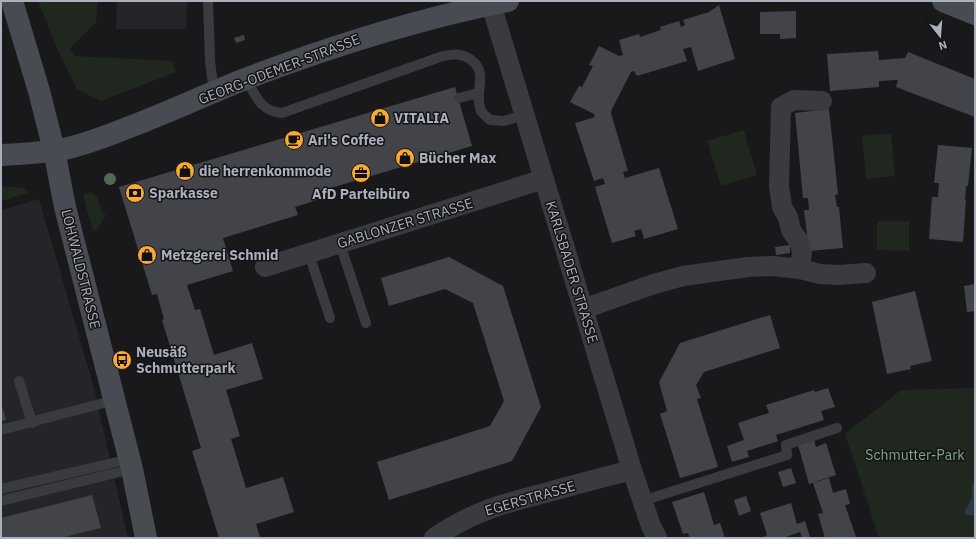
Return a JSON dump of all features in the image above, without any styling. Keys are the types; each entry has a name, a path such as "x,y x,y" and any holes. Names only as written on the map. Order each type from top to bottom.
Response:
{"street":[{"name":"LOHWALDSTRASSE","path":"12,1 54,150 65,207 131,464 146,538"},
{"path":"943,1 975,14"},
{"name":"GEORG-ODEMER-STRASSE","path":"1,155 54,150 104,137 246,79 366,36 442,15 500,3"},
{"name":"KARLSBADER STRASSE","path":"500,3 524,115 632,470 642,501 657,538"},
{"path":"800,269 802,253 801,247 791,230 788,217 782,207 779,186 782,107 794,100 822,100"},
{"name":"GABLONZER STRASSE","path":"265,267 544,179"},
{"path":"584,309 654,284 683,276 763,266 800,269 820,274 839,275 866,273"},
{"name":"EGERSTRASSE","path":"434,538 457,522 478,512 502,504 632,470"}],"lane":[{"path":"208,1 210,61 214,92"},
{"path":"246,79 263,106 273,112 282,112 443,56 456,54 467,57 476,63 480,74 478,93 482,112 490,120 504,121 524,115"},
{"path":"458,98 478,93"},
{"path":"340,244 366,323"},
{"path":"309,254 330,318"},
{"path":"18,380 32,423"},
{"path":"1,430 115,400"},
{"path":"642,501 787,455 786,445 837,428"},
{"path":"1,489 131,464"},
{"path":"1,500 131,464"}],"shaded area":[{"path":"117,1 187,1 186,29 116,29"},
{"path":"39,199 94,388 128,538 1,538 1,210"},
{"path":"975,482 975,515 966,515 965,510 972,498 972,486"}],"green space":[{"path":"38,1 98,1 96,22 70,48 74,56 172,61 176,72 101,101 77,89 59,53"},
{"path":"744,130 757,175 721,186 707,141"},
{"path":"891,133 895,176 866,179 862,136"},
{"path":"1,186 24,188 28,191 28,193 1,201"},
{"path":"91,192 97,197 103,215 107,214 96,231 93,230 84,200 84,194"},
{"path":"877,221 909,221 909,251 877,250"},
{"name":"Schmutter-Park","path":"975,388 975,538 879,538 845,434 901,390"}],"building":[{"path":"719,5 735,59 698,71 691,47 683,49 687,61 637,76 634,71 631,72 612,109 611,113 628,171 623,172 625,178 659,168 678,229 644,239 641,229 634,231 636,236 612,243 595,187 605,184 603,178 594,181 575,123 595,117 594,114 570,102 579,86 582,87 593,66 589,65 599,46 619,56 623,55 619,40 639,34 640,37 661,30 660,27 679,21 681,27 685,25 683,20 709,12"},
{"path":"796,11 796,38 780,39 780,34 760,34 760,12"},
{"path":"244,35 245,40 236,43 234,38"},
{"path":"878,51 879,60 905,58 908,52 975,79 975,117 896,87 898,80 879,81 879,87 830,91 827,54"},
{"path":"455,87 472,146 314,193 317,200 295,207 298,215 223,238 233,271 187,285 195,310 200,309 214,355 252,343 263,379 226,390 240,436 231,439 246,488 283,477 294,512 256,524 260,538 219,538 192,451 201,448 162,320 164,319 157,294 152,295 119,187"},
{"path":"829,109 838,194 835,195 837,207 839,207 843,248 809,251 804,210 809,210 808,198 803,198 795,113"},
{"path":"938,145 972,148 968,186 966,186 963,242 929,239 932,197 938,197 939,183 934,183"},
{"path":"790,245 790,253 776,255 775,247"},
{"path":"449,257 503,286 541,407 512,461 389,500 377,462 490,426 504,401 473,303 445,289 389,306 381,278"},
{"path":"975,284 975,311 967,312 964,286"},
{"path":"915,291 932,361 910,366 911,369 887,374 872,302"},
{"path":"770,315 780,348 704,372 696,385 701,398 697,399 718,467 680,478 660,414 667,411 659,382 680,343"},
{"path":"124,352 127,365 124,366 121,353"},
{"path":"828,388 835,407 821,411 824,420 776,435 778,441 747,451 749,457 732,462 727,446 744,440 738,423 769,413 766,405 814,390 815,392"},
{"path":"1,403 6,420 1,421"},
{"path":"814,440 816,447 826,443 836,475 809,484 798,445"},
{"path":"791,468 796,483 783,487 778,472"},
{"path":"829,478 833,493 846,489 850,504 845,505 856,537 825,538 818,514 823,513 813,483"},
{"path":"704,492 714,525 720,523 725,538 690,538 688,533 683,534 672,502"},
{"path":"92,495 101,528 60,538 1,538 1,518"},
{"path":"746,496 751,511 739,516 734,500"},
{"path":"791,503 797,524 805,521 810,537 802,538 800,532 783,538 762,538 767,535 760,513"}],"place":[{"name":"VITALIA","path":"380,118"},
{"name":"Ari's Coffee","path":"294,140"},
{"name":"Bücher Max","path":"405,158"},
{"name":"die herrenkommode","path":"185,171"},
{"name":"AfD Parteibüro","path":"361,173"},
{"name":"Sparkasse","path":"135,193"},
{"name":"Metzgerei Schmid","path":"147,255"},
{"name":"Neusäß Schmutterpark","path":"122,360"}]}
